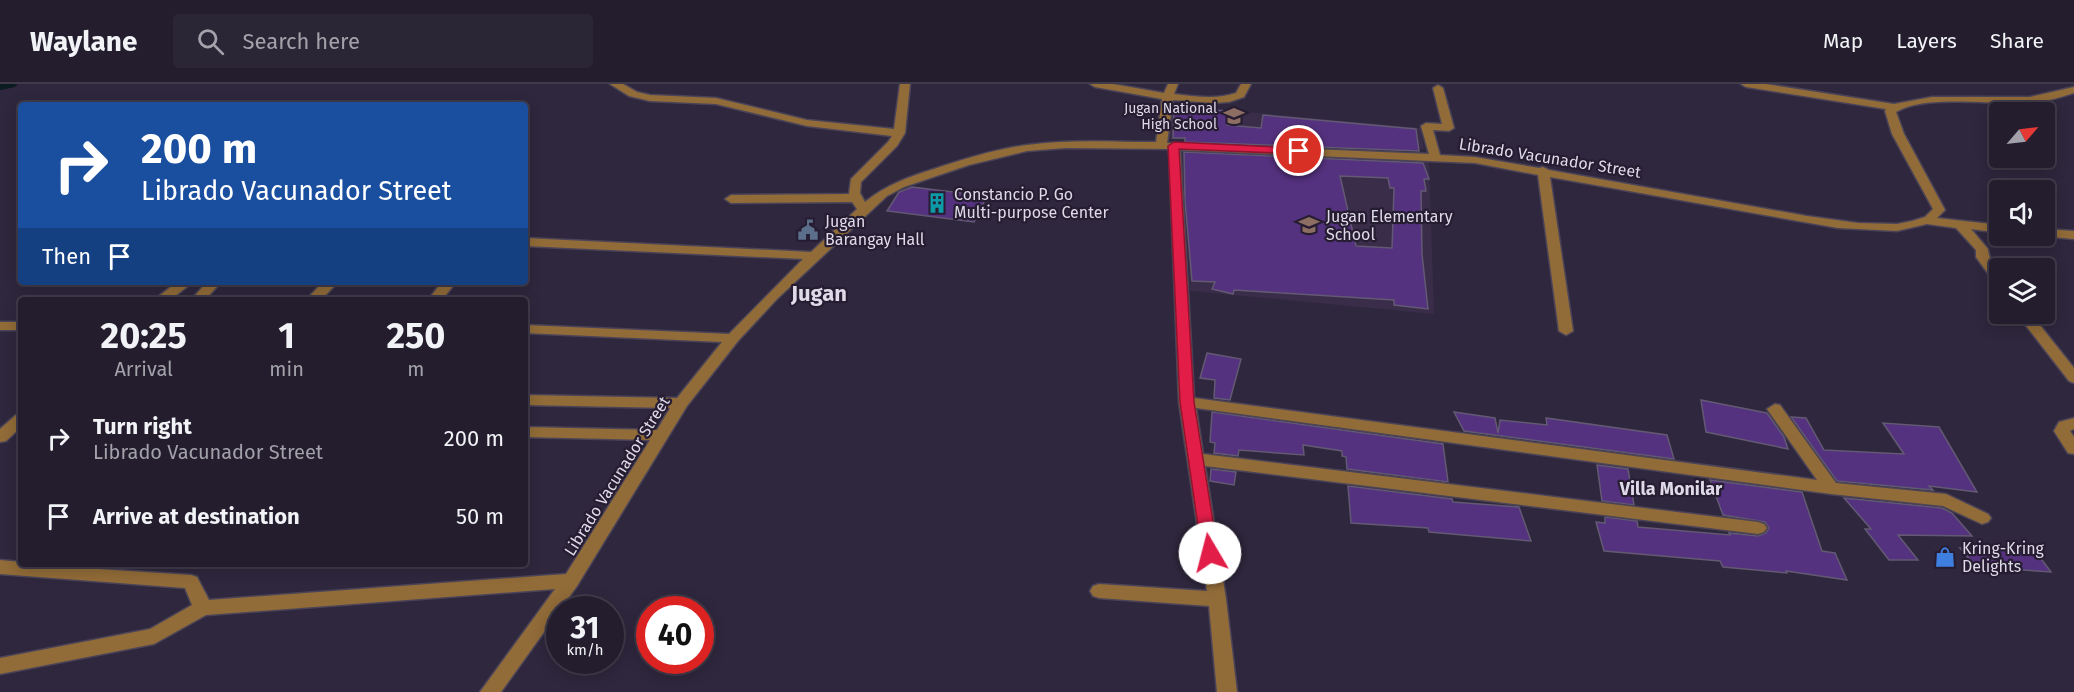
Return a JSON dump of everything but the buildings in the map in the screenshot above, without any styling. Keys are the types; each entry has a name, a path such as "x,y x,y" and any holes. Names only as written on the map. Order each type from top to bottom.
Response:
{"street":[{"path":"615,84 633,94 650,98 716,101 807,123 899,133"},
{"path":"731,200 859,204 853,188 858,176 893,144 899,133 905,84"},
{"path":"1173,84 1168,96 1167,145 1187,402 1217,599 1227,692"},
{"path":"1102,85 1168,96 1227,101 1240,95 1246,84"},
{"path":"1746,84 1894,107 1923,101 2038,99 2074,90"},
{"path":"1436,157 1426,126 1449,128 1438,88"},
{"path":"1894,107 1890,111 1898,134 1939,210 1929,221"},
{"name":"Librado Vacunador Street","path":"490,692 571,581 659,435 681,403 733,338 813,256 859,204 900,184 1010,151 1066,145 1167,145 1475,159 1807,220 1893,227 1929,221 1989,228"},
{"path":"1543,170 1566,331"},
{"path":"1961,226 1982,249 1982,257 1989,266"},
{"path":"2055,234 2074,235"},
{"path":"528,242 813,256"},
{"path":"165,297 182,285"},
{"path":"201,297 211,285"},
{"path":"316,297 328,285"},
{"path":"437,297 447,285"},
{"path":"2032,324 2074,378"},
{"path":"0,326 18,326"},
{"path":"528,329 733,338"},
{"path":"528,400 681,403"},
{"path":"1187,402 1831,488 1946,500 1982,518"},
{"path":"1775,409 1831,488"},
{"path":"0,437 18,422"},
{"path":"2074,423 2065,426 2062,431 2074,449"},
{"path":"528,432 659,435"},
{"path":"1196,459 1758,528"},
{"path":"0,567 191,582 203,608"},
{"path":"0,666 154,636 203,608 571,581"},
{"path":"1099,591 1217,599"}],"shaded area":[{"name":"Jugan National High School","path":"1173,105 1420,128 1424,149 1168,139"},
{"name":"Jugan Elementary School","path":"1181,150 1429,159 1434,314 1190,291"}],"waterway":[{"path":"0,87 14,84"}],"place":[{"name":"Jugan National High School","path":"1234,116"},
{"name":"Constancio P. Go Multi-purpose Center","path":"937,203"},
{"name":"Jugan Elementary School","path":"1309,225"},
{"name":"Jugan Barangay Hall","path":"808,230"},
{"name":"Kring-Kring Delights","path":"1945,557"}],"district":[{"name":"Jugan","path":"819,293"},
{"name":"Villa Monilar","path":"1671,489"}],"route":[{"path":"1210,553 1187,402 1174,146 1299,151"}]}
